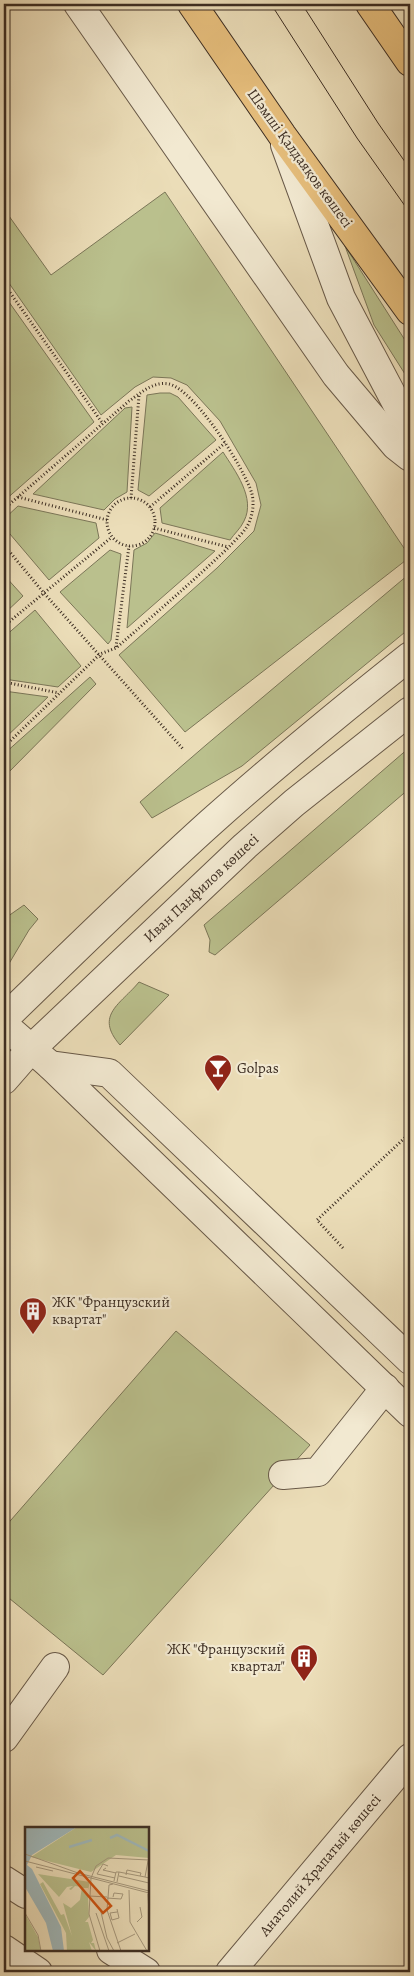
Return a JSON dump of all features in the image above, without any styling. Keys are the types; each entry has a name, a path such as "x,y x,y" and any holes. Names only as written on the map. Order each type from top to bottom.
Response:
{"main road":[{"name":"Шәмші Қалдаяқов көшесі","path":"192,4 282,135 410,311"},
{"path":"370,4 410,62"}],"street":[{"path":"78,4 336,375 396,446 410,456"},
{"path":"282,135 341,298 410,429"},
{"path":"4,1019 210,823 312,735 410,656"},
{"name":"Иван Панфилов көшесі","path":"4,1080 40,1057 245,846 359,750 410,711"},
{"path":"4,1025 40,1057 410,1413"},
{"path":"40,1057 109,1073 410,1360"},
{"path":"283,1475 318,1472 385,1388"},
{"path":"4,1738 55,1666"},
{"name":"Анатолий Храпатый көшесі","path":"230,1972 410,1758"},
{"path":"4,1880 25,1893"},
{"path":"4,1949 38,1972"},
{"path":"113,1951 146,1972"}],"path":[{"path":"4,284 103,424"},
{"path":"4,509 149,386 169,384 182,391 203,414 225,443 246,479 252,495 253,507 249,523 204,571 116,648 100,654 4,747"},
{"path":"130,498 139,395"},
{"path":"150,507 225,443"},
{"path":"18,497 107,520"},
{"path":"130,498 142,501 150,507 154,515 154,528 146,541 138,545 128,546 119,543 112,537 108,529 107,520 110,511 116,503 130,498"},
{"path":"154,528 228,547"},
{"path":"4,626 112,537"},
{"path":"4,545 43,592 184,749"},
{"path":"116,648 128,546"},
{"path":"4,682 60,693"},
{"path":"344,1249 318,1220 410,1133"}],"green space":[{"path":"165,192 410,557 185,732 119,655 217,568 254,531 261,505 256,483 220,421 187,385 171,378 153,377 135,387 101,415 4,276 4,209 51,275"},
{"path":"345,246 410,348 410,382 374,325"},
{"path":"4,295 94,422 4,501"},
{"path":"170,393 178,397 216,440 149,496 138,490 147,395"},
{"path":"132,407 127,492 115,499 104,510 33,494 125,408"},
{"path":"223,452 243,485 247,503 244,521 230,540 162,523 160,508"},
{"path":"18,506 96,523 99,538 49,580 4,527 4,519"},
{"path":"155,533 215,551 127,628 134,550 147,543"},
{"path":"110,550 121,554 111,640 108,644 60,592"},
{"path":"4,575 23,596 4,614"},
{"path":"408,575 410,578 410,628 242,766 152,818 140,802"},
{"path":"35,610 81,666 58,687 4,679 4,637"},
{"path":"90,677 96,684 4,777 4,754"},
{"path":"4,691 48,697 4,739"},
{"path":"410,747 410,788 215,955 209,952 210,940 204,925"},
{"path":"24,905 38,919 29,930 4,972 4,919"},
{"path":"139,982 169,995 120,1045 109,1026 110,1018 118,1004"},
{"path":"176,1331 310,1445 103,1675 4,1594 4,1528"}],"tram line":[{"path":"271,4 357,138 410,213"},
{"path":"302,4 378,123 410,169"}],"place":[{"name":"Golpas","path":"218,1092"},
{"name":"ЖК \"Французский квартат\"","path":"33,1335"},
{"name":"ЖК \"Французский квартал\"","path":"304,1682"}]}
